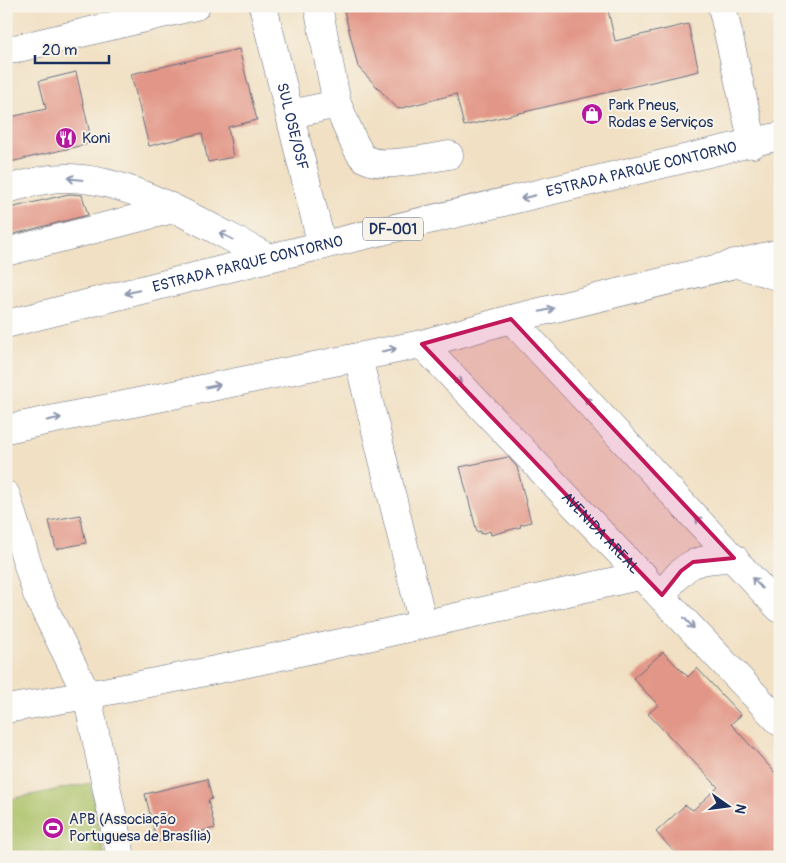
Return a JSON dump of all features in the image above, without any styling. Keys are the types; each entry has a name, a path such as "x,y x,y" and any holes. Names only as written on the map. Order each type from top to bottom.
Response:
{"main road":[{"path":"6,51 196,6"},
{"name":"SUL OSE/OSF","path":"263,6 322,246"},
{"path":"318,6 337,104 362,156 370,162 382,164 448,155"},
{"path":"722,6 752,144"},
{"path":"291,114 337,104"},
{"name":"ESTRADA PARQUE CONTORNO","path":"6,324 269,258 780,136"},
{"path":"6,189 63,178 100,182 144,194 269,258"},
{"path":"6,252 173,209"},
{"path":"13,425 422,344 511,319 780,253"},
{"path":"734,264 780,277"},
{"path":"511,319 780,609"},
{"name":"AVENIDA AREAL","path":"422,344 662,595 780,722"},
{"path":"358,357 423,624"},
{"path":"6,495 37,594 87,695 121,857"},
{"path":"662,595 681,570 693,562 709,558 734,558"},
{"path":"6,709 263,660 643,575"}],"highlighted area":[{"path":"511,319 734,558 693,562 681,571 662,595 422,344"}],"green space":[{"name":"APB (Associação Portuguesa de Brasília)","path":"90,783 105,857 6,857 6,800"}],"building":[{"path":"343,6 607,6 615,41 688,24 699,71 464,126 456,94 398,109 358,67"},
{"path":"239,49 257,120 228,127 233,157 208,162 202,133 149,146 131,74"},
{"path":"76,72 92,143 6,163 6,118 46,109 39,81"},
{"path":"69,194 82,195 88,215 6,236 6,209"},
{"path":"508,457 517,467 531,522 520,525 521,527 491,535 490,531 481,534 481,531 477,532 460,467"},
{"path":"80,515 86,543 56,549 49,521"},
{"path":"663,652 688,677 697,668 741,715 731,724 780,778 780,857 679,857 656,832 685,805 693,810 718,787 648,714 658,705 633,678"},
{"path":"207,779 212,799 208,800 215,828 157,842 145,794"}],"place":[{"name":"Park Pneus, Rodas e Serviços","path":"592,114"},
{"name":"Koni","path":"66,138"},
{"name":"APB (Associação Portuguesa de Brasília)","path":"53,828"}]}
